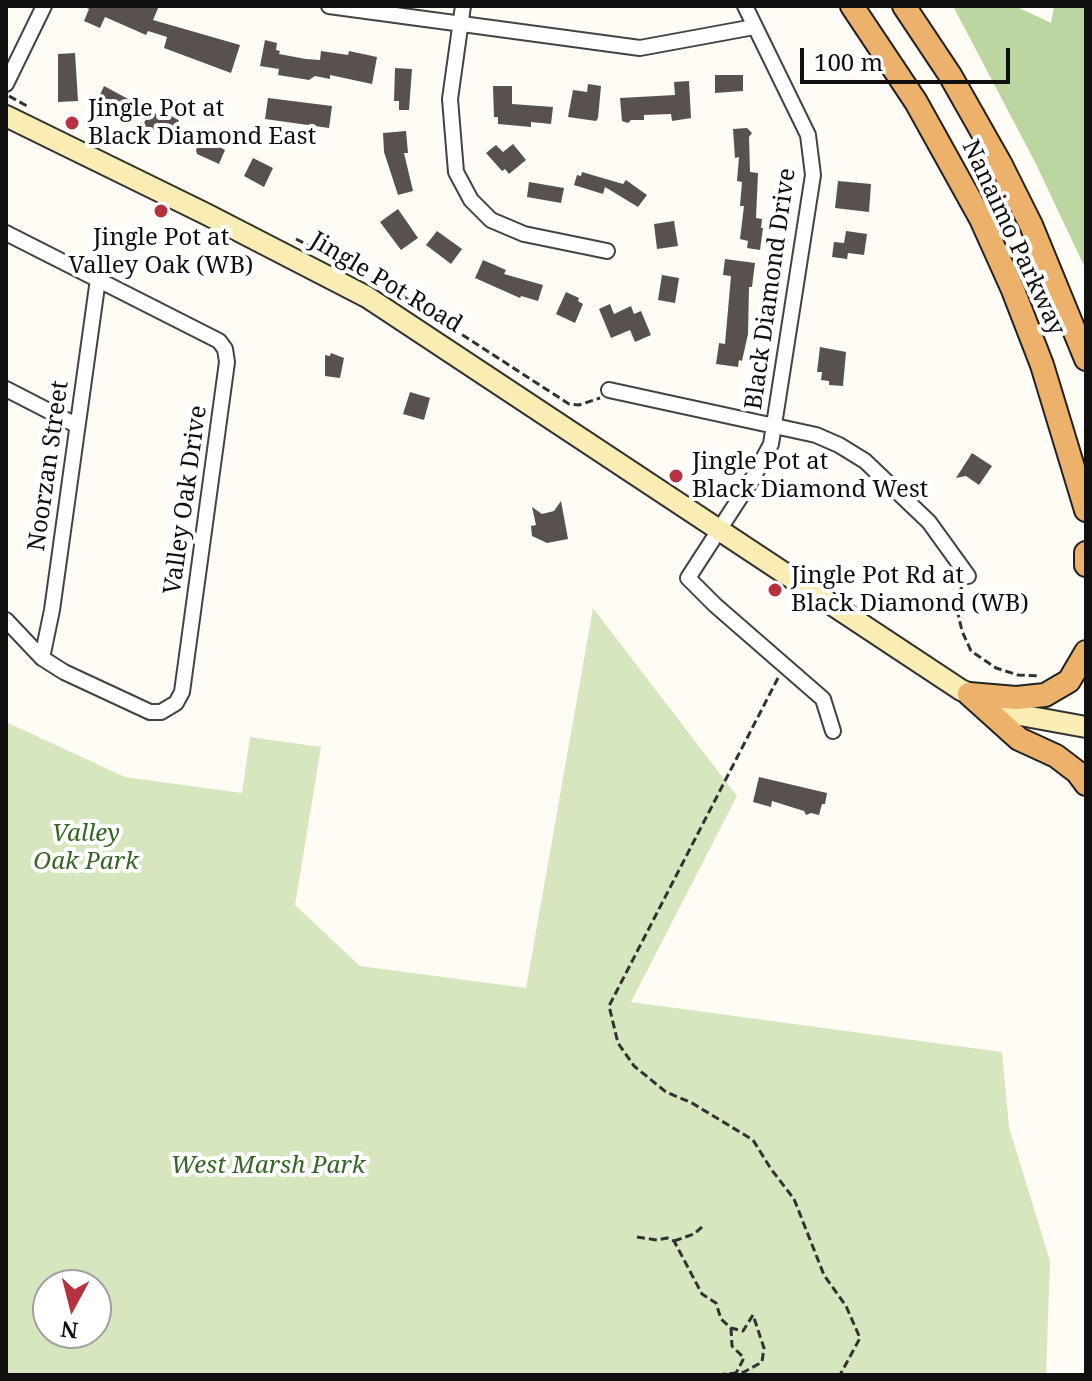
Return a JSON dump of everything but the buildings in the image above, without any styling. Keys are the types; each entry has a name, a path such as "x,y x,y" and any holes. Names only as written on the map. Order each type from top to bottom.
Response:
{"highway":[{"name":"Nanaimo Parkway","path":"852,6 930,125 986,231 1042,365 1086,510"},
{"name":"Nanaimo Parkway","path":"904,6 950,75 1001,165 1036,237 1086,359"},
{"path":"1086,553 1086,565"},
{"path":"969,694 1032,698 1045,695 1069,681 1086,652"},
{"path":"969,694 1019,739 1056,756 1077,772 1086,784"}],"main road":[{"name":"Jingle Pot Road","path":"6,116 367,297 937,676 969,694 1020,715 1086,727"}],"street":[{"path":"6,84 44,6"},
{"path":"329,6 640,48 754,27"},
{"path":"463,6 450,99 456,172 471,200 491,220 524,234 607,251"},
{"name":"Black Diamond Drive","path":"719,530 767,452 775,426 813,175 808,135 745,6"},
{"name":"Valley Oak Drive","path":"6,233 219,341 227,355 182,692 170,708 150,712 64,672 42,658 6,620"},
{"name":"Noorzan Street","path":"42,658 52,610 98,279"},
{"path":"6,389 76,425"},
{"path":"609,390 816,435 839,445 865,461 929,522 968,576"},
{"path":"719,530 688,578 823,699 833,731"}],"path":[{"path":"6,94 23,104"},
{"path":"968,576 957,596 956,605 971,651 996,668 1018,675 1041,676"},
{"path":"784,667 609,1006 618,1043 634,1066 666,1092 692,1103 753,1140 794,1199 824,1275 846,1306 860,1338 840,1375"},
{"path":"674,1241 694,1234 702,1227"},
{"path":"637,1237 674,1241 702,1294 716,1303 721,1319 731,1328 743,1331 753,1315 764,1348 762,1362 744,1372 718,1375"},
{"path":"731,1328 732,1346 744,1358 736,1373"}],"green space":[{"path":"953,6 1015,6 1051,23 1054,6 1086,6 1086,270 1036,164"},
{"name":"West Marsh Park","path":"593,608 737,796 631,1002 1002,1052 1009,1127 1050,1261 1046,1375 6,1375 6,722 125,777 242,793 250,737 321,747 295,905 360,966 526,988"}],"place":[{"name":"Jingle Pot at Black Diamond East","path":"72,123"},
{"name":"Jingle Pot at Valley Oak (WB)","path":"161,211"},
{"name":"Jingle Pot at Black Diamond West","path":"676,476"},
{"name":"Jingle Pot Rd at Black Diamond (WB)","path":"775,590"}],"park label":[{"name":"Valley Oak Park","path":"86,848"}]}
